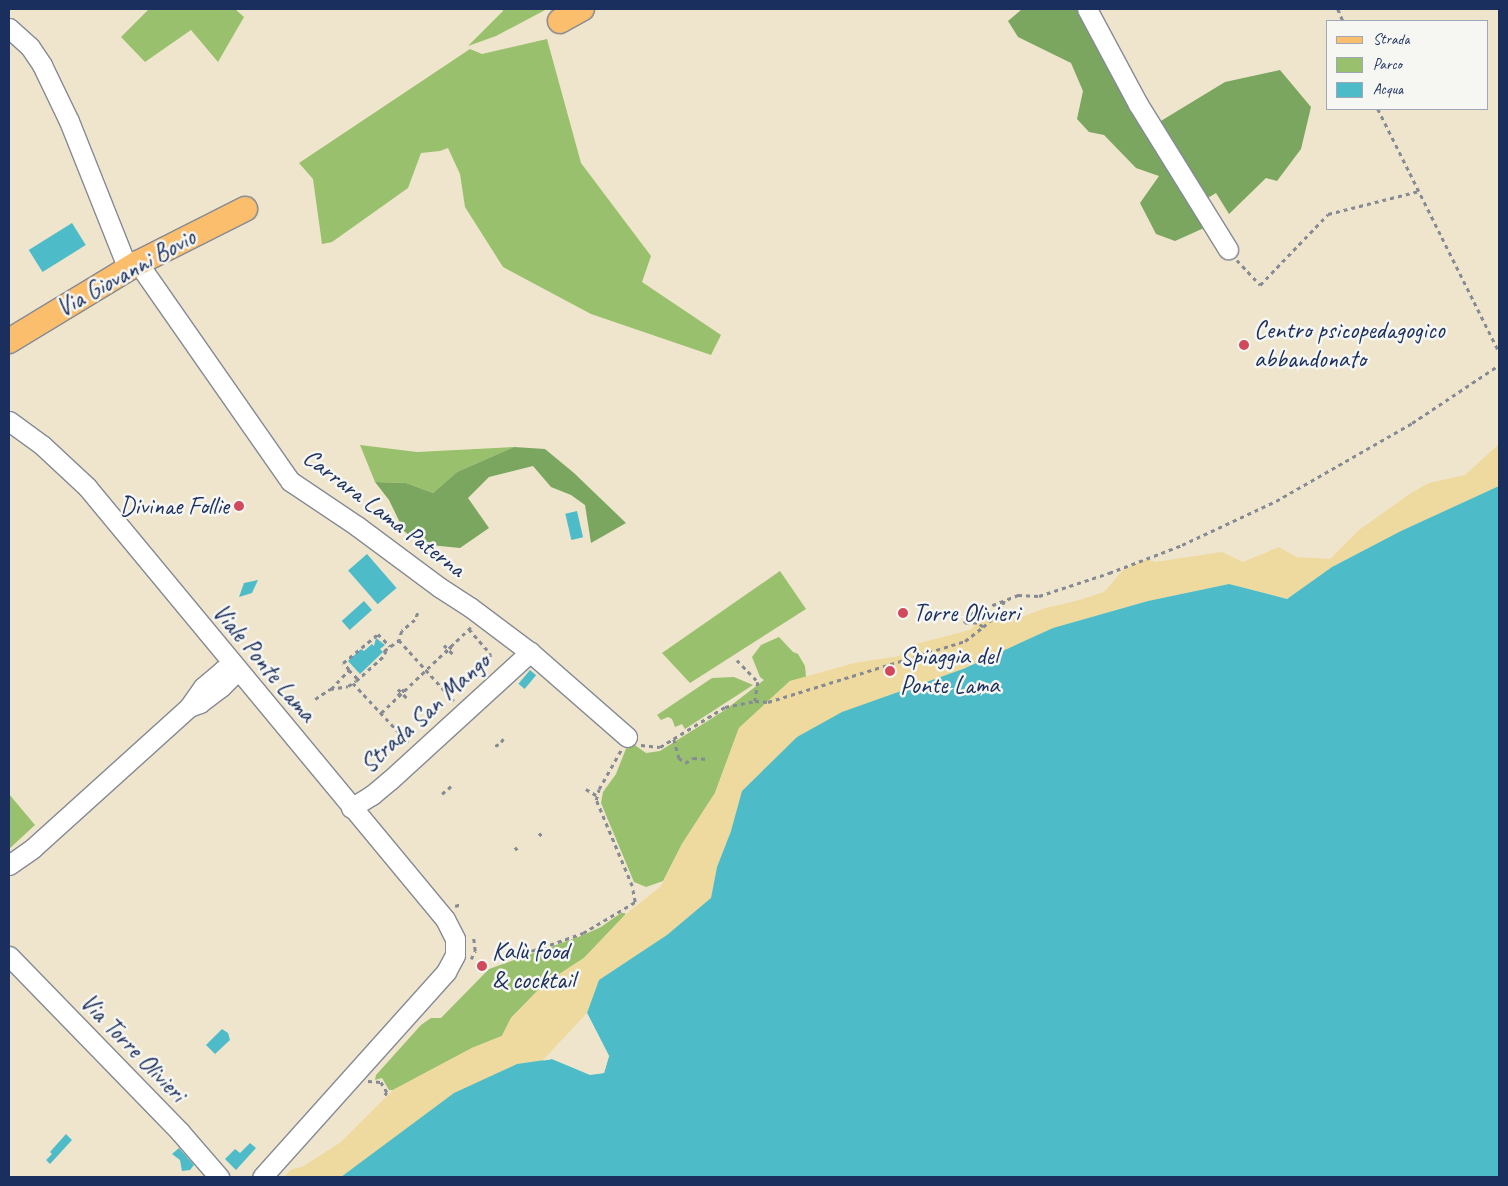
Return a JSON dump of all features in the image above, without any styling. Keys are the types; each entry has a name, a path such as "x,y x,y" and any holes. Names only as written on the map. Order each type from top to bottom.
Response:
{"main road":[{"path":"560,21 582,9"},
{"name":"Via Giovanni Bovio","path":"9,341 133,266 245,209"}],"street":[{"path":"1087,9 1138,104 1228,249"},
{"name":"Carrara Lama Paterna","path":"9,28 30,47 42,65 69,121 133,266 290,480 357,526 438,587 470,607 530,652 627,737"},
{"name":"Viale Ponte Lama","path":"9,421 42,445 87,487 351,808 445,918 455,939 455,955 446,972 262,1177"},
{"name":"Strada San Mango","path":"351,808 372,795 390,780 530,652"},
{"path":"9,865 33,848 189,707 200,703 221,687 232,676 235,667"},
{"name":"Via Torre Olivieri","path":"9,956 173,1125 219,1177"}],"path":[{"path":"1378,110 1499,352"},
{"path":"1228,249 1260,285 1328,214 1419,191"},
{"path":"983,627 977,623 964,623 970,614 1018,595 1039,596 1109,573 1182,545 1276,501 1412,423 1499,365"},
{"path":"498,952 508,957 543,948 583,933 635,902 632,886 596,800 596,795 627,737 653,748 660,747 725,707 754,701 768,702 965,641 1000,612 1005,600"},
{"path":"330,689 348,686 358,679 386,654 384,650 399,640 402,632 415,620 418,613"},
{"path":"381,713 425,670 449,650 475,623"},
{"path":"469,629 490,653 491,660"},
{"path":"358,679 343,663 378,634 390,646"},
{"path":"399,640 459,706"},
{"path":"444,645 454,655"},
{"path":"737,660 758,682 754,701"},
{"path":"314,699 330,689 349,670"},
{"path":"354,682 413,748"},
{"path":"398,689 407,698"},
{"path":"674,739 679,758 685,763 694,758 709,759"},
{"path":"494,746 501,741"},
{"path":"442,794 451,786"},
{"path":"586,789 596,795"},
{"path":"539,833 542,836"},
{"path":"515,847 519,852"},
{"path":"473,935 475,951"},
{"path":"364,1080 381,1082 387,1092 385,1096"}],"green space":[{"path":"149,9 235,9 244,17 218,62 191,30 145,62 121,37"},
{"path":"502,9 547,9 496,36 468,46 503,11"},
{"path":"1022,9 1078,9 1146,130 1225,82 1280,70 1311,107 1301,149 1277,181 1266,178 1229,214 1216,193 1206,199 1204,228 1175,241 1156,234 1140,203 1159,176 1136,168 1104,135 1089,132 1077,119 1083,91 1071,63 1018,37 1008,21"},
{"path":"547,39 581,163 651,256 642,282 721,335 711,355 591,314 503,267 465,207 460,174 448,148 421,153 408,188 332,242 322,244 313,179 299,163 470,49 482,54"},
{"path":"360,445 417,452 514,447 457,472 433,493 406,483 375,482"},
{"path":"514,447 545,449 574,473 626,523 591,543 585,505 571,495 551,487 533,466 489,477 468,498 489,528 460,548 420,544 404,531 389,500 375,482 406,483 433,493 457,472"},
{"path":"780,571 806,609 690,683 662,653"},
{"path":"779,637 793,652 798,654 805,666 806,677 790,681 739,728 715,793 682,844 663,881 646,887 634,882 601,803 603,792 616,774 629,741 646,753 660,751 725,710 764,680 760,677 752,657 761,645"},
{"path":"734,677 753,685 685,729 682,724 675,727 672,719 668,717 661,720 657,715 712,678"},
{"path":"9,794 35,825 9,849"},
{"path":"621,913 625,913 625,915 584,958 544,984 511,1018 502,1036 472,1048 393,1090 389,1090 382,1078 375,1080 376,1075 421,1025 431,1018 441,1018 489,969 581,936 601,927"}],"sand":[{"path":"1499,444 1499,486 1401,531 1332,567 1287,599 1229,584 1148,601 1053,628 963,669 731,831 717,867 711,898 668,935 599,980 587,1013 542,1061 517,1064 382,1148 341,1177 284,1177 292,1169 302,1167 341,1142 393,1090 472,1048 502,1036 511,1018 544,984 584,958 625,915 661,886 682,844 715,793 739,728 790,681 854,663 899,656 908,646 970,630 977,623 1000,612 1019,618 1045,608 1104,592 1123,570 1147,559 1155,562 1222,552 1243,562 1279,547 1296,557 1330,559 1359,530 1411,493 1429,483 1465,475"}],"water":[{"path":"72,223 86,245 43,272 29,250"},
{"path":"1499,486 1499,1177 341,1177 454,1093 517,1064 552,1059 590,1074 604,1073 609,1056 587,1013 599,980 667,935 711,898 717,867 731,831 742,791 797,737 842,712 963,669 1053,628 1148,601 1229,584 1287,599 1332,567 1401,531"},
{"path":"577,511 583,537 571,540 565,514"},
{"path":"367,554 397,588 378,604 348,570"},
{"path":"258,580 252,593 239,597 244,583"},
{"path":"364,601 372,610 350,630 342,621"},
{"path":"376,638 385,645 380,649 383,652 360,674 348,661 361,649 364,651 372,644 374,646"},
{"path":"530,670 536,675 525,689 518,684"},
{"path":"222,1029 228,1033 230,1040 215,1054 206,1045"},
{"path":"66,1134 72,1140 50,1164 46,1160 52,1154 50,1152"},
{"path":"250,1143 256,1148 236,1170 225,1159 235,1149 240,1153"},
{"path":"179,1148 194,1165 190,1170 182,1171 180,1160 172,1154"}],"pier":[{"path":"587,1013 609,1056 604,1073 590,1075 552,1059 542,1061 552,1057 590,1072 602,1071 606,1056 585,1015"}],"place":[{"name":"Centro psicopedagogico abbandonato","path":"1244,345"},
{"name":"Divinae Follie","path":"239,506"},
{"name":"Torre Olivieri","path":"903,613"},
{"name":"Spiaggia del Ponte Lama","path":"890,671"},
{"name":"Kalù food & cocktail","path":"482,966"}]}
